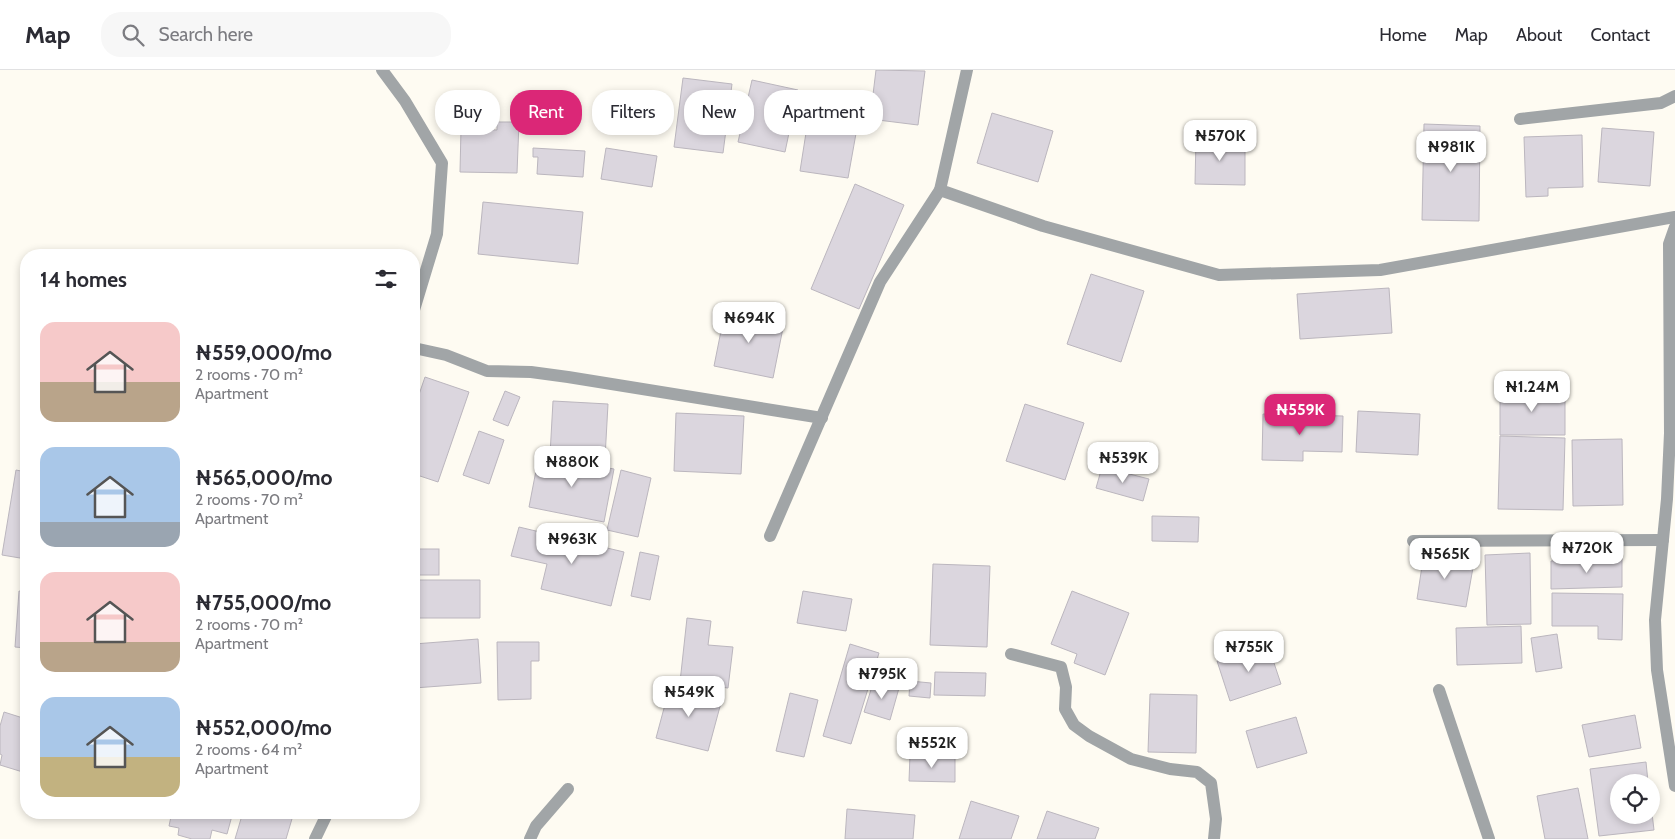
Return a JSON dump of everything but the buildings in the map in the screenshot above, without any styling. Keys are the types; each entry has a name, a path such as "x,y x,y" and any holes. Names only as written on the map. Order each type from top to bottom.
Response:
{"street":[{"path":"382,70 405,101 442,163 437,234 420,290"},
{"path":"770,536 880,282 940,190 967,70"},
{"path":"1520,119 1661,103 1675,96"},
{"path":"940,190 1043,226 1219,275 1380,270 1675,217"},
{"path":"1675,227 1669,244 1670,433 1667,500 1655,620 1657,660 1675,786"},
{"path":"420,349 446,355 487,371 531,372 568,377 822,418"},
{"path":"1413,542 1663,540"},
{"path":"1011,654 1062,667 1066,687 1065,708 1074,725 1089,736 1131,759 1170,769 1197,772 1211,782 1216,819 1214,839"},
{"path":"1440,690 1489,839"},
{"path":"530,839 536,826 568,789"},
{"path":"315,839 325,819"}]}
